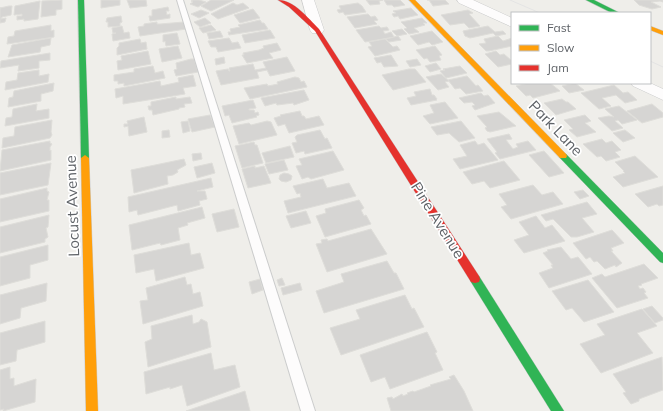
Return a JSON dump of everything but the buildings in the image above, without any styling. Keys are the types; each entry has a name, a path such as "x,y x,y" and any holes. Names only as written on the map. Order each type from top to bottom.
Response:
{"street":[{"name":"Locust Avenue","path":"81,0 92,411"},
{"name":"Pine Avenue","path":"281,0 291,6 317,30 558,411"},
{"name":"Pine Avenue","path":"308,0 317,30"},
{"name":"Park Lane","path":"412,0 663,259"},
{"path":"462,0 511,23"},
{"path":"590,0 614,12"},
{"path":"651,28 663,33"},
{"path":"640,84 663,95"}],"lane":[{"path":"180,0 308,411"}],"tram line":[{"path":"510,0 538,12"},
{"path":"651,61 663,67"}],"traffic: fast":[{"path":"81,0 85,158"},
{"path":"589,0 615,12"},
{"path":"563,156 663,259"},
{"path":"475,279 558,411"}],"traffic: slow":[{"path":"412,0 563,156"},
{"path":"651,28 663,33"},
{"path":"85,158 92,411"}],"traffic: jam":[{"path":"281,0 291,6 317,30 475,279"}]}
